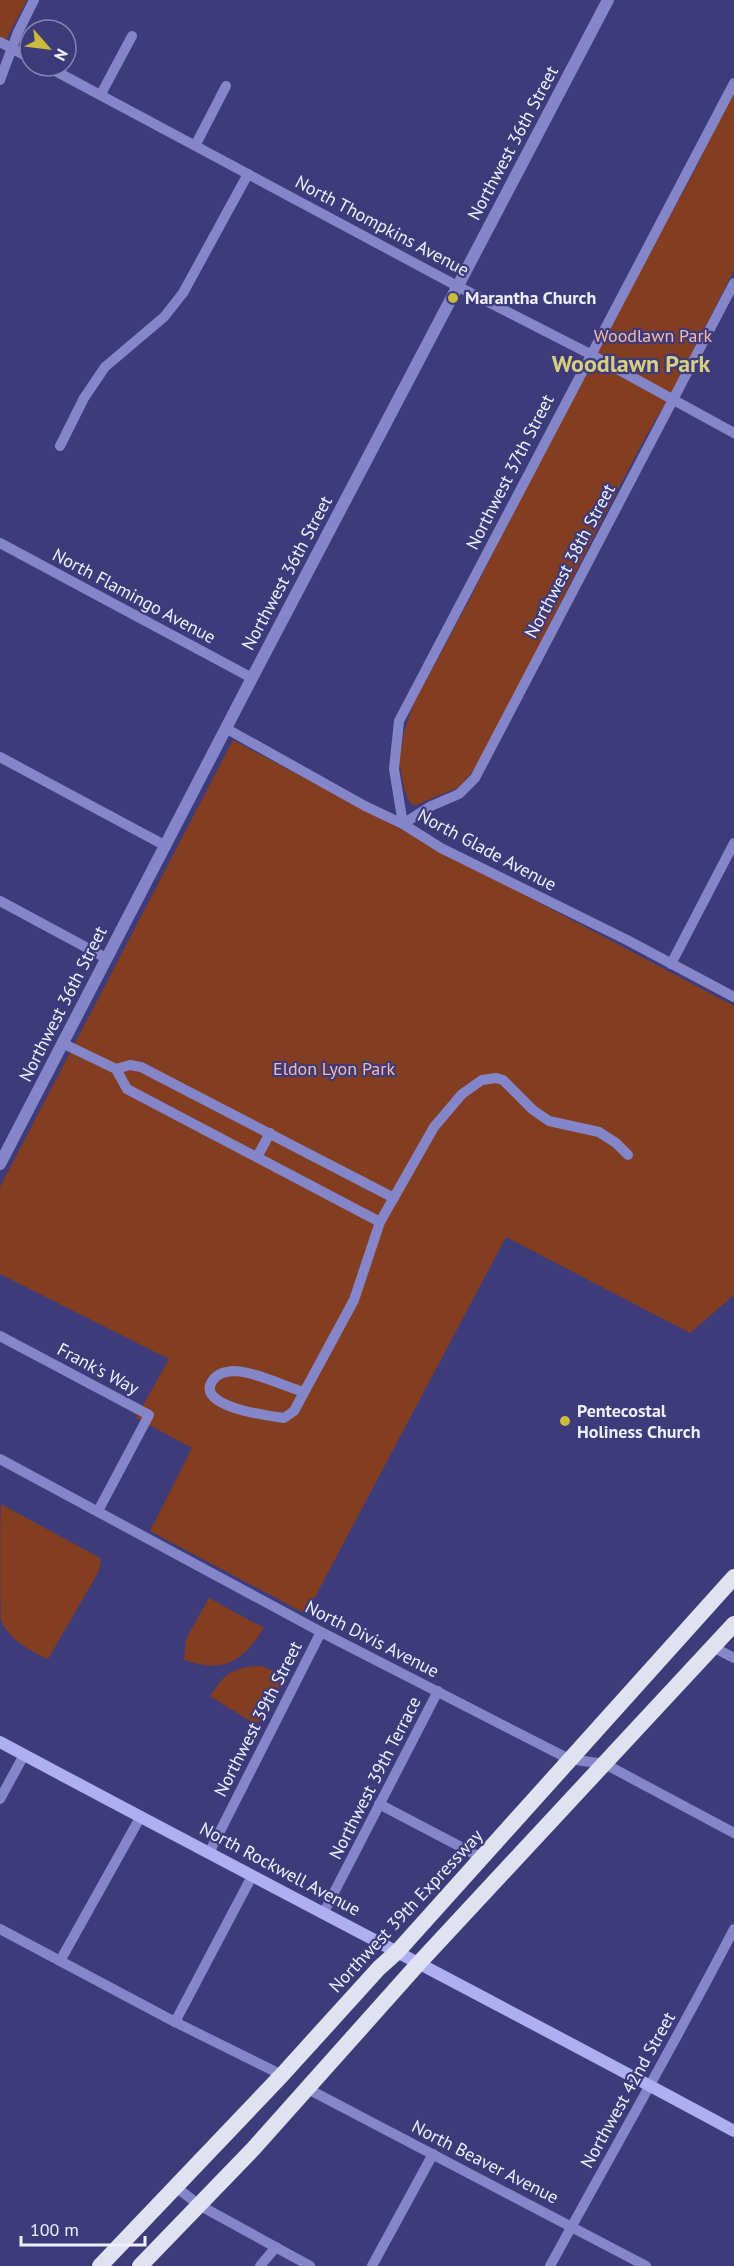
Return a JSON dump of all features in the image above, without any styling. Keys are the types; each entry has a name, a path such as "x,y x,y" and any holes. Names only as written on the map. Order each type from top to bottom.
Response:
{"highway":[{"name":"Northwest 39th Expressway","path":"100,2266 282,2075 379,1968 398,1951 734,1576"},
{"path":"140,2266 308,2089 419,1963 734,1624"}],"main road":[{"name":"North Rockwell Avenue","path":"0,1742 734,2131"}],"street":[{"path":"0,80 18,32 34,0"},
{"name":"Northwest 36th Street","path":"0,1164 608,0"},
{"path":"101,94 132,36"},
{"path":"0,42 18,52"},
{"name":"North Thompkins Avenue","path":"70,78 459,287 590,354 734,433"},
{"name":"Northwest 37th Street","path":"403,824 394,769 399,721 734,82"},
{"path":"196,144 226,86"},
{"path":"60,446 84,398 105,367 164,317 183,293 248,174"},
{"name":"Northwest 38th Street","path":"403,824 459,794 475,778 734,283"},
{"name":"North Flamingo Avenue","path":"0,543 252,678"},
{"name":"North Glade Avenue","path":"227,729 365,806 403,824 441,848 627,940 734,997"},
{"path":"0,757 166,846"},
{"path":"671,964 734,843"},
{"path":"0,901 106,958"},
{"path":"63,1043 116,1069 127,1089 380,1222"},
{"path":"116,1069 130,1065 141,1067 394,1198"},
{"path":"304,1392 236,1371 223,1372 213,1379 210,1387 214,1397 223,1404 284,1418 294,1411 354,1300 380,1222 434,1127 462,1094 482,1080 496,1078 503,1080 533,1110 549,1121 599,1132 628,1155"},
{"path":"257,1157 270,1133"},
{"name":"Frank's Way","path":"0,1336 149,1414 98,1511"},
{"name":"North Divis Avenue","path":"0,1459 321,1632 569,1759 604,1764 734,1833"},
{"name":"Northwest 39th Street","path":"209,1853 321,1632"},
{"path":"713,1647 734,1658"},
{"name":"Northwest 39th Terrace","path":"324,1912 438,1691"},
{"path":"0,1799 24,1755"},
{"path":"379,1804 482,1858"},
{"path":"60,1961 141,1816"},
{"path":"175,2022 252,1876"},
{"path":"0,1929 175,2022 282,2075"},
{"name":"Northwest 42nd Street","path":"550,2266 734,1929"},
{"name":"North Beaver Avenue","path":"308,2089 646,2266"},
{"path":"372,2266 433,2154"},
{"path":"176,2187 199,2205 310,2266"},
{"path":"260,2266 276,2247"}],"green space":[{"path":"0,0 27,0 6,40 0,37"},
{"path":"734,88 734,270 671,394 606,512 480,763 459,787 414,806 409,801 404,788 399,761 404,732 413,705 595,353 696,168"},
{"name":"Eldon Lyon Park","path":"233,740 734,1006 734,1295 690,1333 506,1237 306,1614 150,1531 192,1448 136,1418 169,1359 0,1274 0,1187"},
{"path":"1,1504 101,1560 99,1571 48,1659 15,1639 1,1621"},
{"path":"209,1598 264,1628 240,1657 222,1665 211,1666 184,1660 186,1639"},
{"path":"261,1666 286,1676 259,1722 253,1723 210,1696 220,1682 231,1673 243,1668"}],"place":[{"name":"Marantha Church","path":"453,298"},
{"name":"Pentecostal Holiness Church","path":"565,1421"}],"district":[{"name":"Woodlawn Park","path":"631,364"}]}
